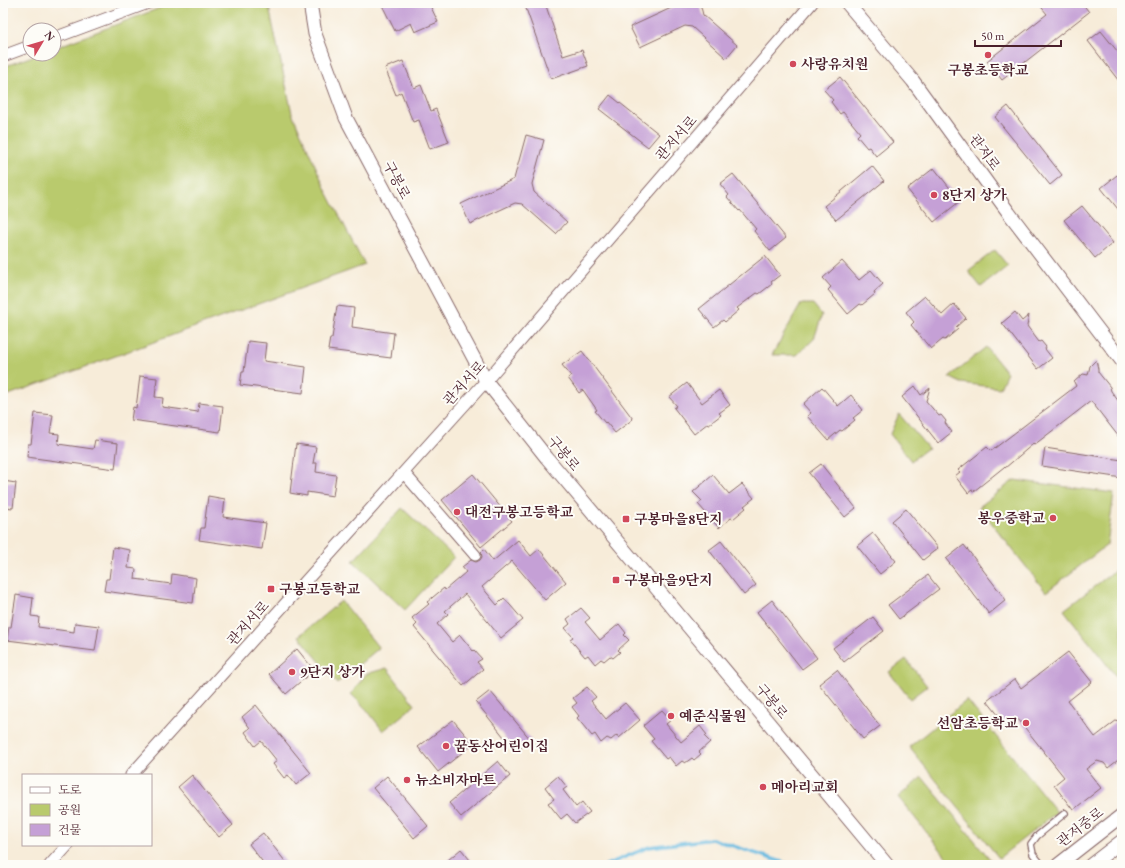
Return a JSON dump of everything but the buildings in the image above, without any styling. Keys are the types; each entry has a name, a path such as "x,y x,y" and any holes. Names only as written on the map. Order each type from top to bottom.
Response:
{"street":[{"path":"62,35 148,3"},
{"name":"구봉로","path":"310,3 315,34 346,118 486,381 547,458 888,865"},
{"name":"관저서로","path":"132,774 486,381 812,3"},
{"name":"관저로","path":"847,3 913,81 1009,214 1122,361"},
{"path":"3,56 22,49"},
{"path":"404,473 475,555"},
{"name":"관저중로","path":"1058,865 1122,814"},
{"path":"1091,865 1122,841"},
{"path":"50,865 67,846"}],"lane":[{"path":"1042,865 1033,854 1031,844 1037,836 1065,813"}],"green space":[{"path":"173,3 268,3 292,113 326,190 365,265 3,397 3,67 22,60 22,62 62,62 62,45"},
{"path":"995,250 1008,266 981,287 968,271"},
{"path":"801,304 813,304 822,315 814,339 797,355 772,355"},
{"path":"986,347 1007,373 1000,388 961,383 949,377"},
{"path":"899,414 928,448 911,461 890,434"},
{"path":"1014,480 1114,493 1107,545 1046,592 979,507"},
{"path":"402,508 454,557 405,610 353,561"},
{"path":"1122,565 1122,684 1064,610"},
{"path":"341,601 379,648 337,683 299,636"},
{"path":"906,659 927,686 910,699 889,672"},
{"path":"387,668 415,705 383,731 367,710 351,694 366,674"},
{"path":"967,700 1057,812 999,858 909,747"},
{"path":"922,777 995,865 953,865 898,797"}],"waterway":[{"path":"606,865 649,847 712,839 791,865"}],"place":[{"name":"구봉초등학교","path":"988,55"},
{"name":"사랑유치원","path":"793,64"},
{"name":"8단지 상가","path":"934,195"},
{"name":"대전구봉고등학교","path":"457,512"},
{"name":"봉우중학교","path":"1053,518"},
{"name":"구봉마을8단지","path":"626,519"},
{"name":"구봉마을9단지","path":"616,580"},
{"name":"구봉고등학교","path":"271,589"},
{"name":"9단지 상가","path":"292,672"},
{"name":"예준식물원","path":"671,716"},
{"name":"선암초등학교","path":"1026,723"},
{"name":"꿈동산어린이집","path":"446,746"},
{"name":"뉴소비자마트","path":"407,780"},
{"name":"메아리교회","path":"763,787"}]}
